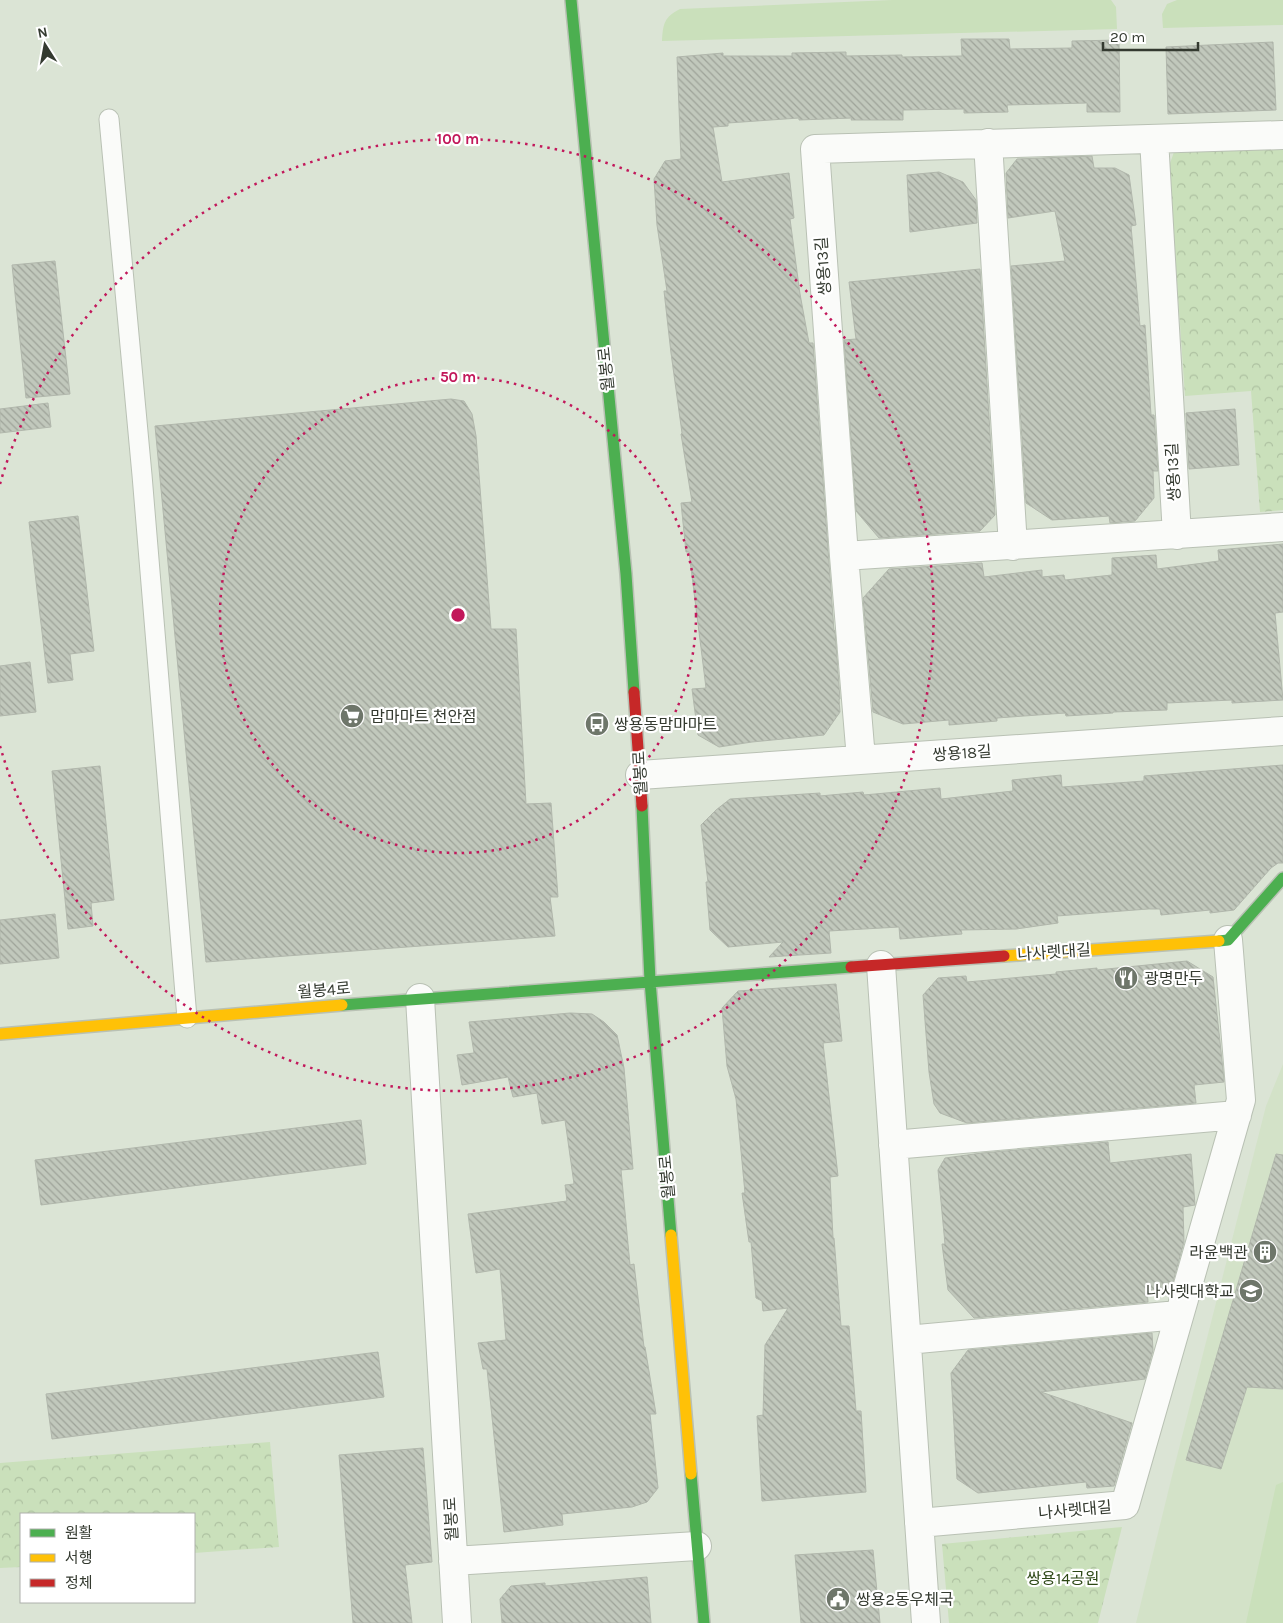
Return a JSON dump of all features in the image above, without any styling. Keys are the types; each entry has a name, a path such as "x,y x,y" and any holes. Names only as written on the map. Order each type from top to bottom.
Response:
{"street":[{"name":"월봉로","path":"571,0 626,574 640,775 650,981 704,1623"},
{"name":"쌍용13길","path":"861,759 844,556 815,148 1283,135"},
{"name":"쌍용13길","path":"1154,139 1177,535"},
{"path":"988,143 1013,546"},
{"path":"844,556 1177,535 1283,526"},
{"name":"쌍용18길","path":"640,775 1283,731"},
{"path":"1228,940 1283,878"},
{"name":"나사렛대길","path":"650,981 1228,940 1241,1100 1124,1505 919,1523"},
{"path":"880,965 926,1623"},
{"name":"월봉4로","path":"0,1034 420,998 650,981"},
{"name":"월봉로","path":"420,998 457,1623"},
{"path":"893,1145 1237,1114"},
{"path":"907,1340 1178,1316"},
{"name":"월봉로","path":"453,1561 697,1546"}],"lane":[{"path":"109,119 143,485 187,1018"}],"shaded area":[{"name":"나사렛대학교","path":"1283,1064 1283,1623 1136,1623 1266,1106"}],"green space":[{"path":"892,0 1111,0 1116,7 1117,29 662,41 665,22 680,9"},
{"path":"1177,0 1283,0 1283,25 1163,28 1162,14 1167,4"},
{"path":"1283,141 1283,510 1260,512 1251,391 1185,396 1169,166 1174,152"},
{"path":"270,1442 279,1547 195,1553 195,1513 20,1513 20,1567 0,1568 0,1463"},
{"path":"1283,1482 1283,1623 1246,1623 1276,1485"},
{"name":"쌍용14공원","path":"1122,1527 1098,1623 949,1623 942,1544"}],"building":[{"path":"961,39 1009,39 1010,49 1072,48 1072,41 1119,40 1120,112 1087,112 1087,103 1007,105 1008,112 964,113 964,109 903,110 903,120 851,120 852,118 799,120 799,118 728,123 728,126 713,127 722,182 789,173 794,218 790,219 800,294 809,343 813,343 840,699 840,712 824,735 719,747 698,735 692,689 706,688 689,552 686,552 681,503 692,502 671,353 664,291 667,291 657,225 654,179 665,161 681,159 677,57 723,53 723,56 792,56 792,53 846,52 846,56 962,56"},
{"path":"1273,42 1276,110 1168,114 1166,47"},
{"path":"1092,156 1094,168 1115,168 1129,175 1136,225 1131,226 1140,326 1145,325 1151,415 1154,415 1158,471 1153,471 1154,498 1135,521 1110,523 1109,516 1052,520 1026,503 1011,266 1065,261 1055,211 1008,218 1006,173 1017,159"},
{"path":"939,172 963,182 976,200 977,223 910,232 907,175"},
{"path":"55,261 70,394 26,398 12,265"},
{"path":"980,269 995,515 980,531 879,538 856,511 844,340 856,339 849,282"},
{"name":"맘마마트 천안점","path":"451,399 464,401 472,414 476,436 491,629 516,629 526,804 551,803 558,897 550,897 555,936 206,962 155,426"},
{"path":"48,403 51,427 0,433 0,409"},
{"path":"1235,409 1239,465 1189,469 1186,413"},
{"path":"78,516 94,651 70,654 73,680 48,683 29,522"},
{"path":"1283,544 1283,612 1275,613 1283,700 1232,703 1232,700 1167,703 1167,710 1066,716 1065,713 997,718 997,721 949,725 949,720 903,724 873,712 863,598 889,569 982,563 984,577 1042,570 1042,577 1064,575 1065,580 1112,575 1112,558 1156,555 1157,569 1219,561 1218,550"},
{"path":"30,662 36,712 0,716 0,666"},
{"path":"1283,765 1283,863 1278,863 1271,868 1234,910 1210,913 1210,910 1161,915 1160,909 1148,909 1057,916 1058,923 1016,929 961,930 962,934 900,939 899,927 829,931 831,953 769,957 783,942 728,947 710,930 706,882 708,882 701,825 730,799 820,793 820,796 863,792 864,795 940,788 941,799 1013,791 1012,780 1061,775 1062,787 1144,781 1144,776"},
{"path":"100,766 114,900 91,903 93,926 68,929 52,771"},
{"path":"55,914 59,958 0,964 0,920"},
{"path":"1187,961 1213,977 1224,1079 1224,1082 1194,1085 1196,1103 967,1123 940,1113 934,1104 929,1072 923,995 938,978 966,976 967,982 1056,974 1056,972 1097,968 1097,970"},
{"path":"836,984 842,1041 823,1043 838,1176 830,1177 833,1238 841,1326 849,1326 856,1411 861,1411 866,1492 762,1501 757,1416 763,1415 765,1345 788,1308 763,1311 762,1301 756,1298 751,1242 749,1242 742,1193 745,1193 736,1099 727,1066 722,1008 738,991"},
{"path":"570,1013 592,1014 604,1022 617,1035 624,1068 633,1169 621,1170 630,1265 634,1264 644,1347 656,1414 650,1414 658,1488 647,1502 632,1507 562,1514 563,1525 504,1532 487,1369 483,1369 478,1343 506,1340 500,1269 476,1273 468,1214 567,1201 565,1185 574,1184 565,1120 542,1124 537,1093 513,1097 508,1077 462,1085 457,1055 474,1053 469,1022"},
{"path":"361,1120 366,1164 41,1205 35,1160"},
{"path":"1108,1142 1110,1163 1191,1154 1195,1205 1183,1207 1184,1242 1171,1289 1147,1290 1148,1302 974,1318 948,1290 942,1244 945,1244 938,1170 945,1158"},
{"name":"라윤백관","path":"1276,1154 1283,1155 1283,1389 1247,1387 1221,1469 1186,1460"},
{"path":"1152,1333 1153,1350 1145,1379 1041,1392 1132,1423 1114,1486 1087,1488 1086,1482 978,1493 957,1479 951,1373 968,1350"},
{"path":"378,1352 384,1397 52,1439 46,1394"},
{"path":"423,1448 432,1562 405,1565 412,1623 353,1623 339,1455"},
{"name":"쌍용2동우체국","path":"873,1550 880,1623 801,1623 795,1555"},
{"path":"647,1577 651,1623 502,1623 500,1599 511,1586 545,1583 545,1586"}],"traffic: fast":[{"path":"571,0 626,574 634,692"},
{"path":"642,806 650,981 671,1235"},
{"path":"1219,941 1228,940 1283,878"},
{"path":"342,1005 851,967"},
{"path":"691,1474 704,1623"}],"traffic: slow":[{"path":"1004,956 1219,941"},
{"path":"0,1034 342,1005"},
{"path":"671,1235 691,1474"}],"traffic: jam":[{"path":"634,692 642,806"},
{"path":"851,967 1004,956"}],"place":[{"name":"맘마마트 천안점","path":"352,716"},
{"name":"쌍용동맘마마트","path":"597,724"},
{"name":"광명만두","path":"1126,978"},
{"name":"라윤백관","path":"1265,1252"},
{"name":"나사렛대학교","path":"1251,1291"},
{"name":"쌍용2동우체국","path":"838,1599"}]}
